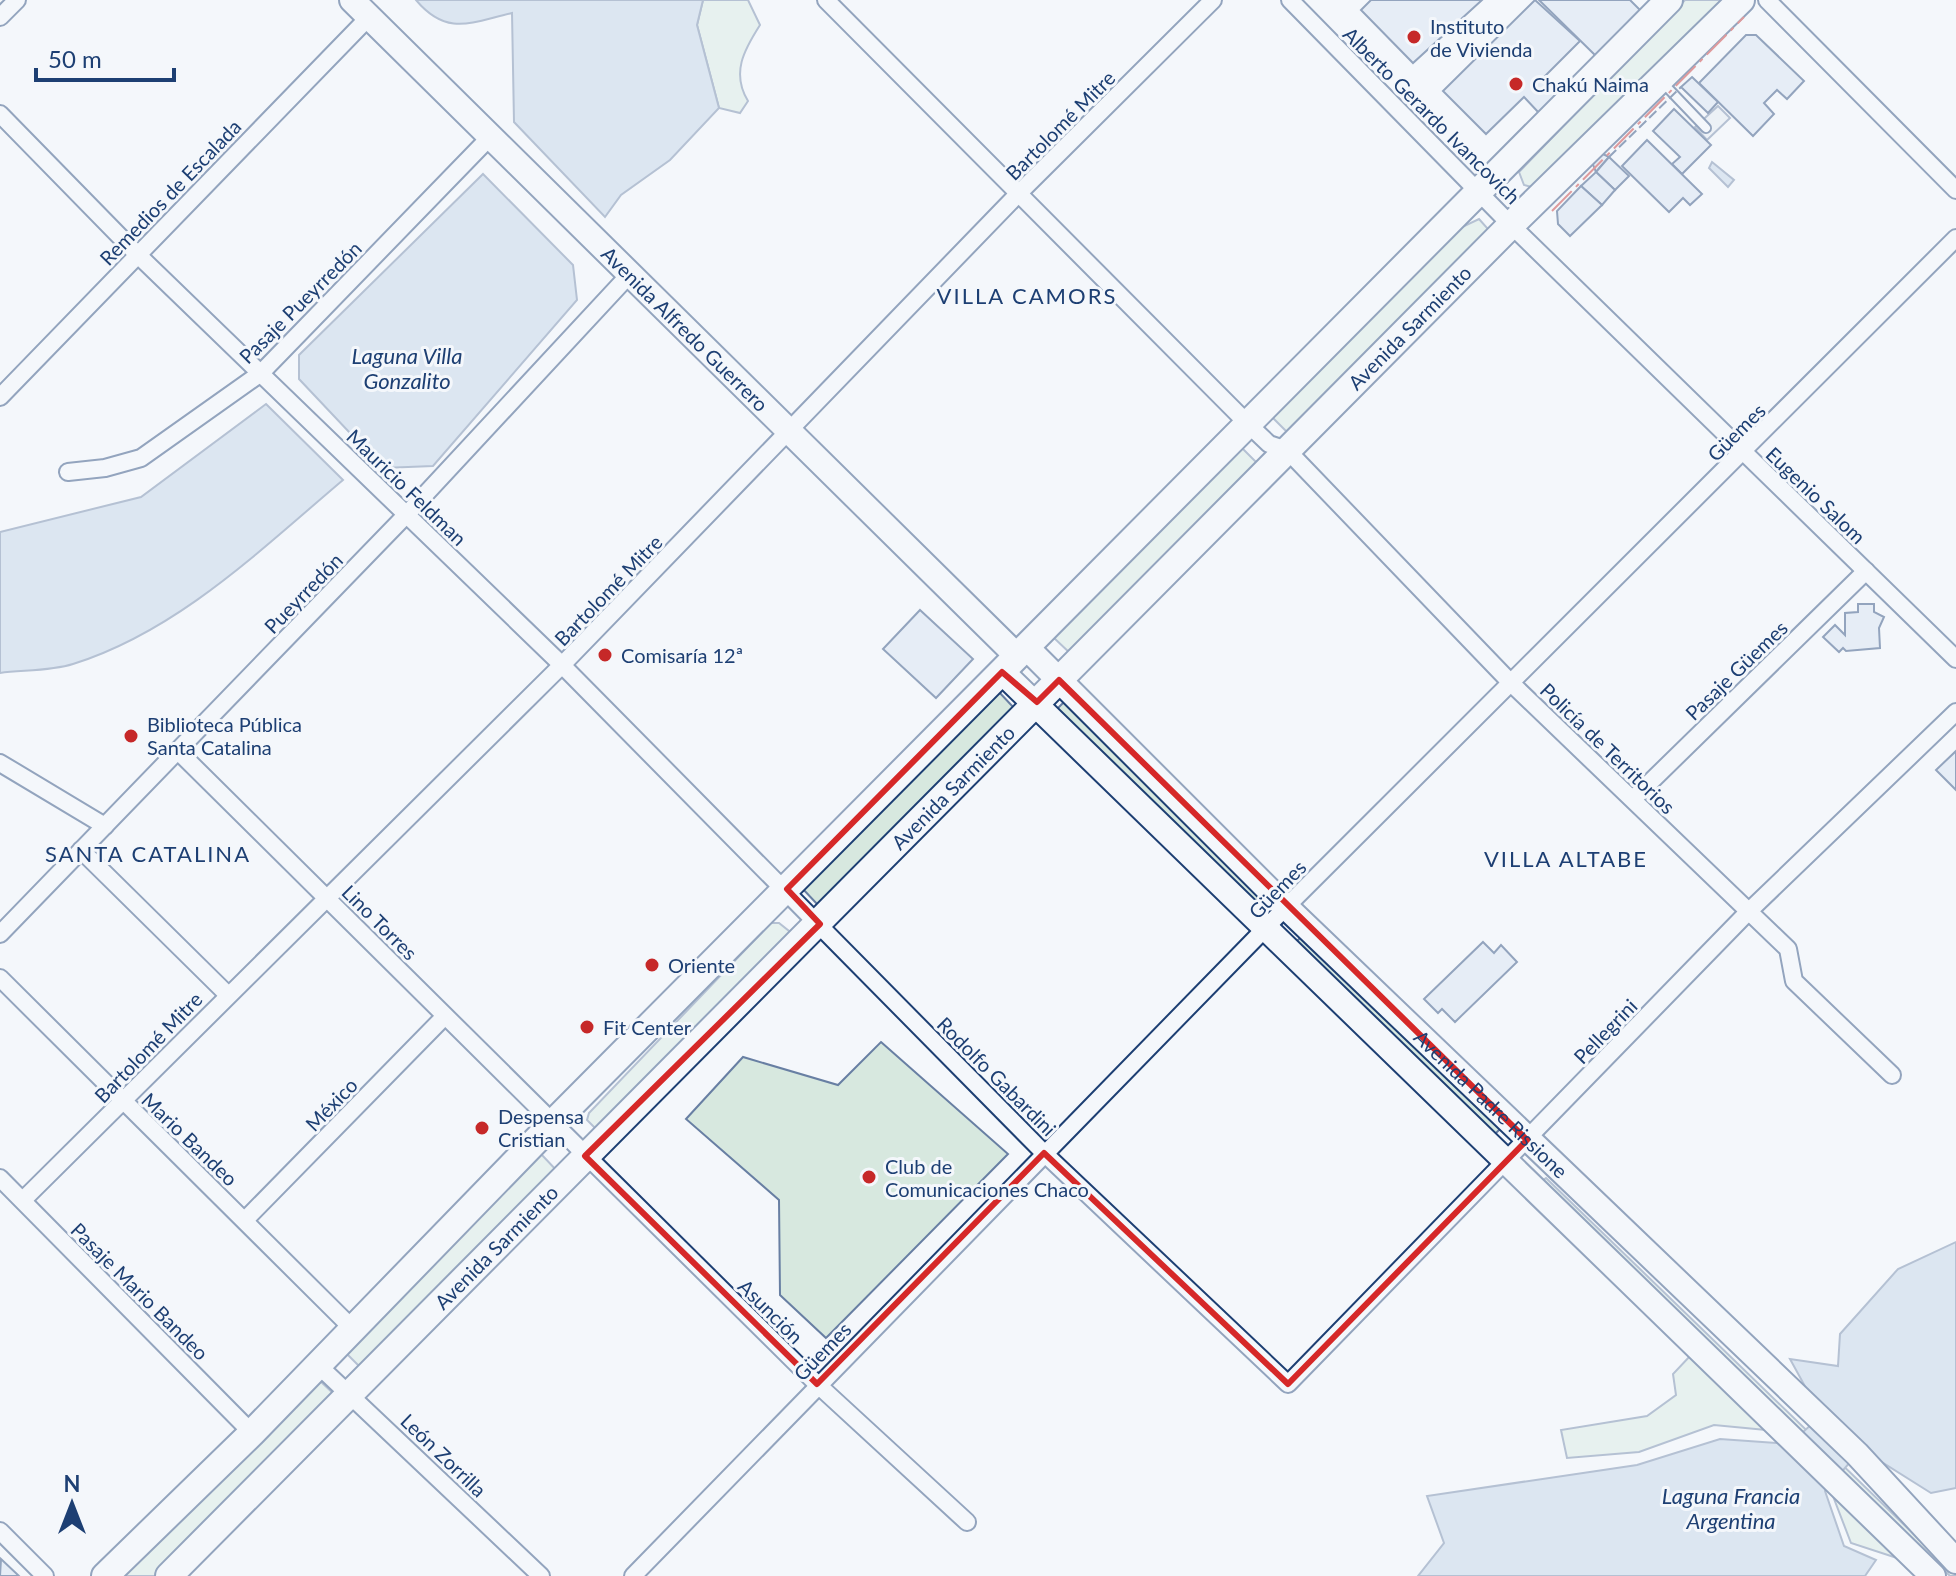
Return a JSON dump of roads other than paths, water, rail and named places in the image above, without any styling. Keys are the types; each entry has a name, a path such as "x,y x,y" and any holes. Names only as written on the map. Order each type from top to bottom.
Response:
{"main road":[{"path":"105,1576 252,1433 554,1122 1669,0"},
{"name":"Avenida Sarmiento","path":"169,1576 1511,225 1741,0"},
{"name":"Avenida Alfredo Guerrero","path":"361,8 1015,658"},
{"name":"Avenida Padre Rissione","path":"1015,658 1059,680 1286,907 1857,1454 1956,1561"},
{"name":"Avenida Padre Rissione","path":"1015,658 1037,702 1933,1576"}],"street":[{"path":"0,17 17,0"},
{"name":"Policía de Territorios","path":"826,0 1248,424 1269,444 1287,450 1511,683 1634,798 1747,913 1788,949 1794,981 1892,1075"},
{"name":"Bartolomé Mitre","path":"23,1200 227,994 562,665 1017,195 1213,0"},
{"name":"Alberto Gerardo Ivancovich","path":"1290,0 1511,225"},
{"path":"1767,0 1956,190"},
{"name":"Remedios de Escalada","path":"0,397 137,254 361,8"},
{"name":"Mauricio Feldman","path":"0,114 137,254 562,665 787,889"},
{"name":"Pasaje Pueyrredón","path":"68,472 105,468 141,458 261,373 490,137"},
{"name":"Eugenio Salom","path":"1511,225 1956,659"},
{"name":"Güemes","path":"633,1576 817,1384 1286,907 1956,238"},
{"name":"Pueyrredón","path":"0,934 406,515 629,275"},
{"name":"Pasaje Güemes","path":"1634,798 1866,571"},
{"name":"Pellegrini","path":"1288,1384 1747,913 1956,712"},
{"name":"Lino Torres","path":"178,751 554,1122"},
{"path":"0,763 105,826"},
{"path":"81,850 227,994"},
{"name":"Rodolfo Gabardini","path":"787,889 1044,1153 1288,1384"},
{"name":"Mario Bandeo","path":"0,978 353,1329"},
{"name":"México","path":"245,1220 445,1016"},
{"name":"Asunción","path":"554,1122 817,1384 967,1522"},
{"name":"Pasaje Mario Bandeo","path":"0,1178 252,1433"},
{"name":"León Zorrilla","path":"318,1365 541,1576"},
{"path":"0,1531 45,1576"}],"lane":[{"path":"1660,79 1706,128"}],"water":[{"path":"416,0 703,0 697,25 719,108 670,160 621,195 605,217 514,122 512,13 472,23 449,23 427,12"},
{"path":"1712,162 1734,180 1728,187 1709,168"},
{"name":"Laguna Villa Gonzalito","path":"483,174 573,265 577,300 433,466 383,468 299,379 299,355"},
{"path":"266,404 343,480 216,586 148,631 73,664 0,673 0,532 141,497"},
{"name":"Laguna Francia Argentina","path":"1956,1242 1956,1488 1931,1493 1864,1451 1857,1454 1825,1491 1844,1546 1876,1560 1865,1576 1418,1576 1444,1543 1427,1496 1637,1465 1720,1439 1790,1444 1825,1412 1807,1390 1790,1359 1838,1366 1840,1334 1898,1269"}],"place":[{"name":"Instituto de Vivienda","path":"1414,37"},
{"name":"Chakú Naima","path":"1516,84"},
{"name":"Comisaría 12ª","path":"605,655"},
{"name":"Biblioteca Pública Santa Catalina","path":"131,736"},
{"name":"Oriente","path":"652,965"},
{"name":"Fit Center","path":"587,1027"},
{"name":"Despensa Cristian","path":"482,1128"},
{"name":"Club de Comunicaciones Chaco","path":"869,1177"}],"district":[{"name":"VILLA CAMORS","path":"1027,295"},
{"name":"SANTA CATALINA","path":"148,853"},
{"name":"VILLA ALTABE","path":"1566,858"}]}
